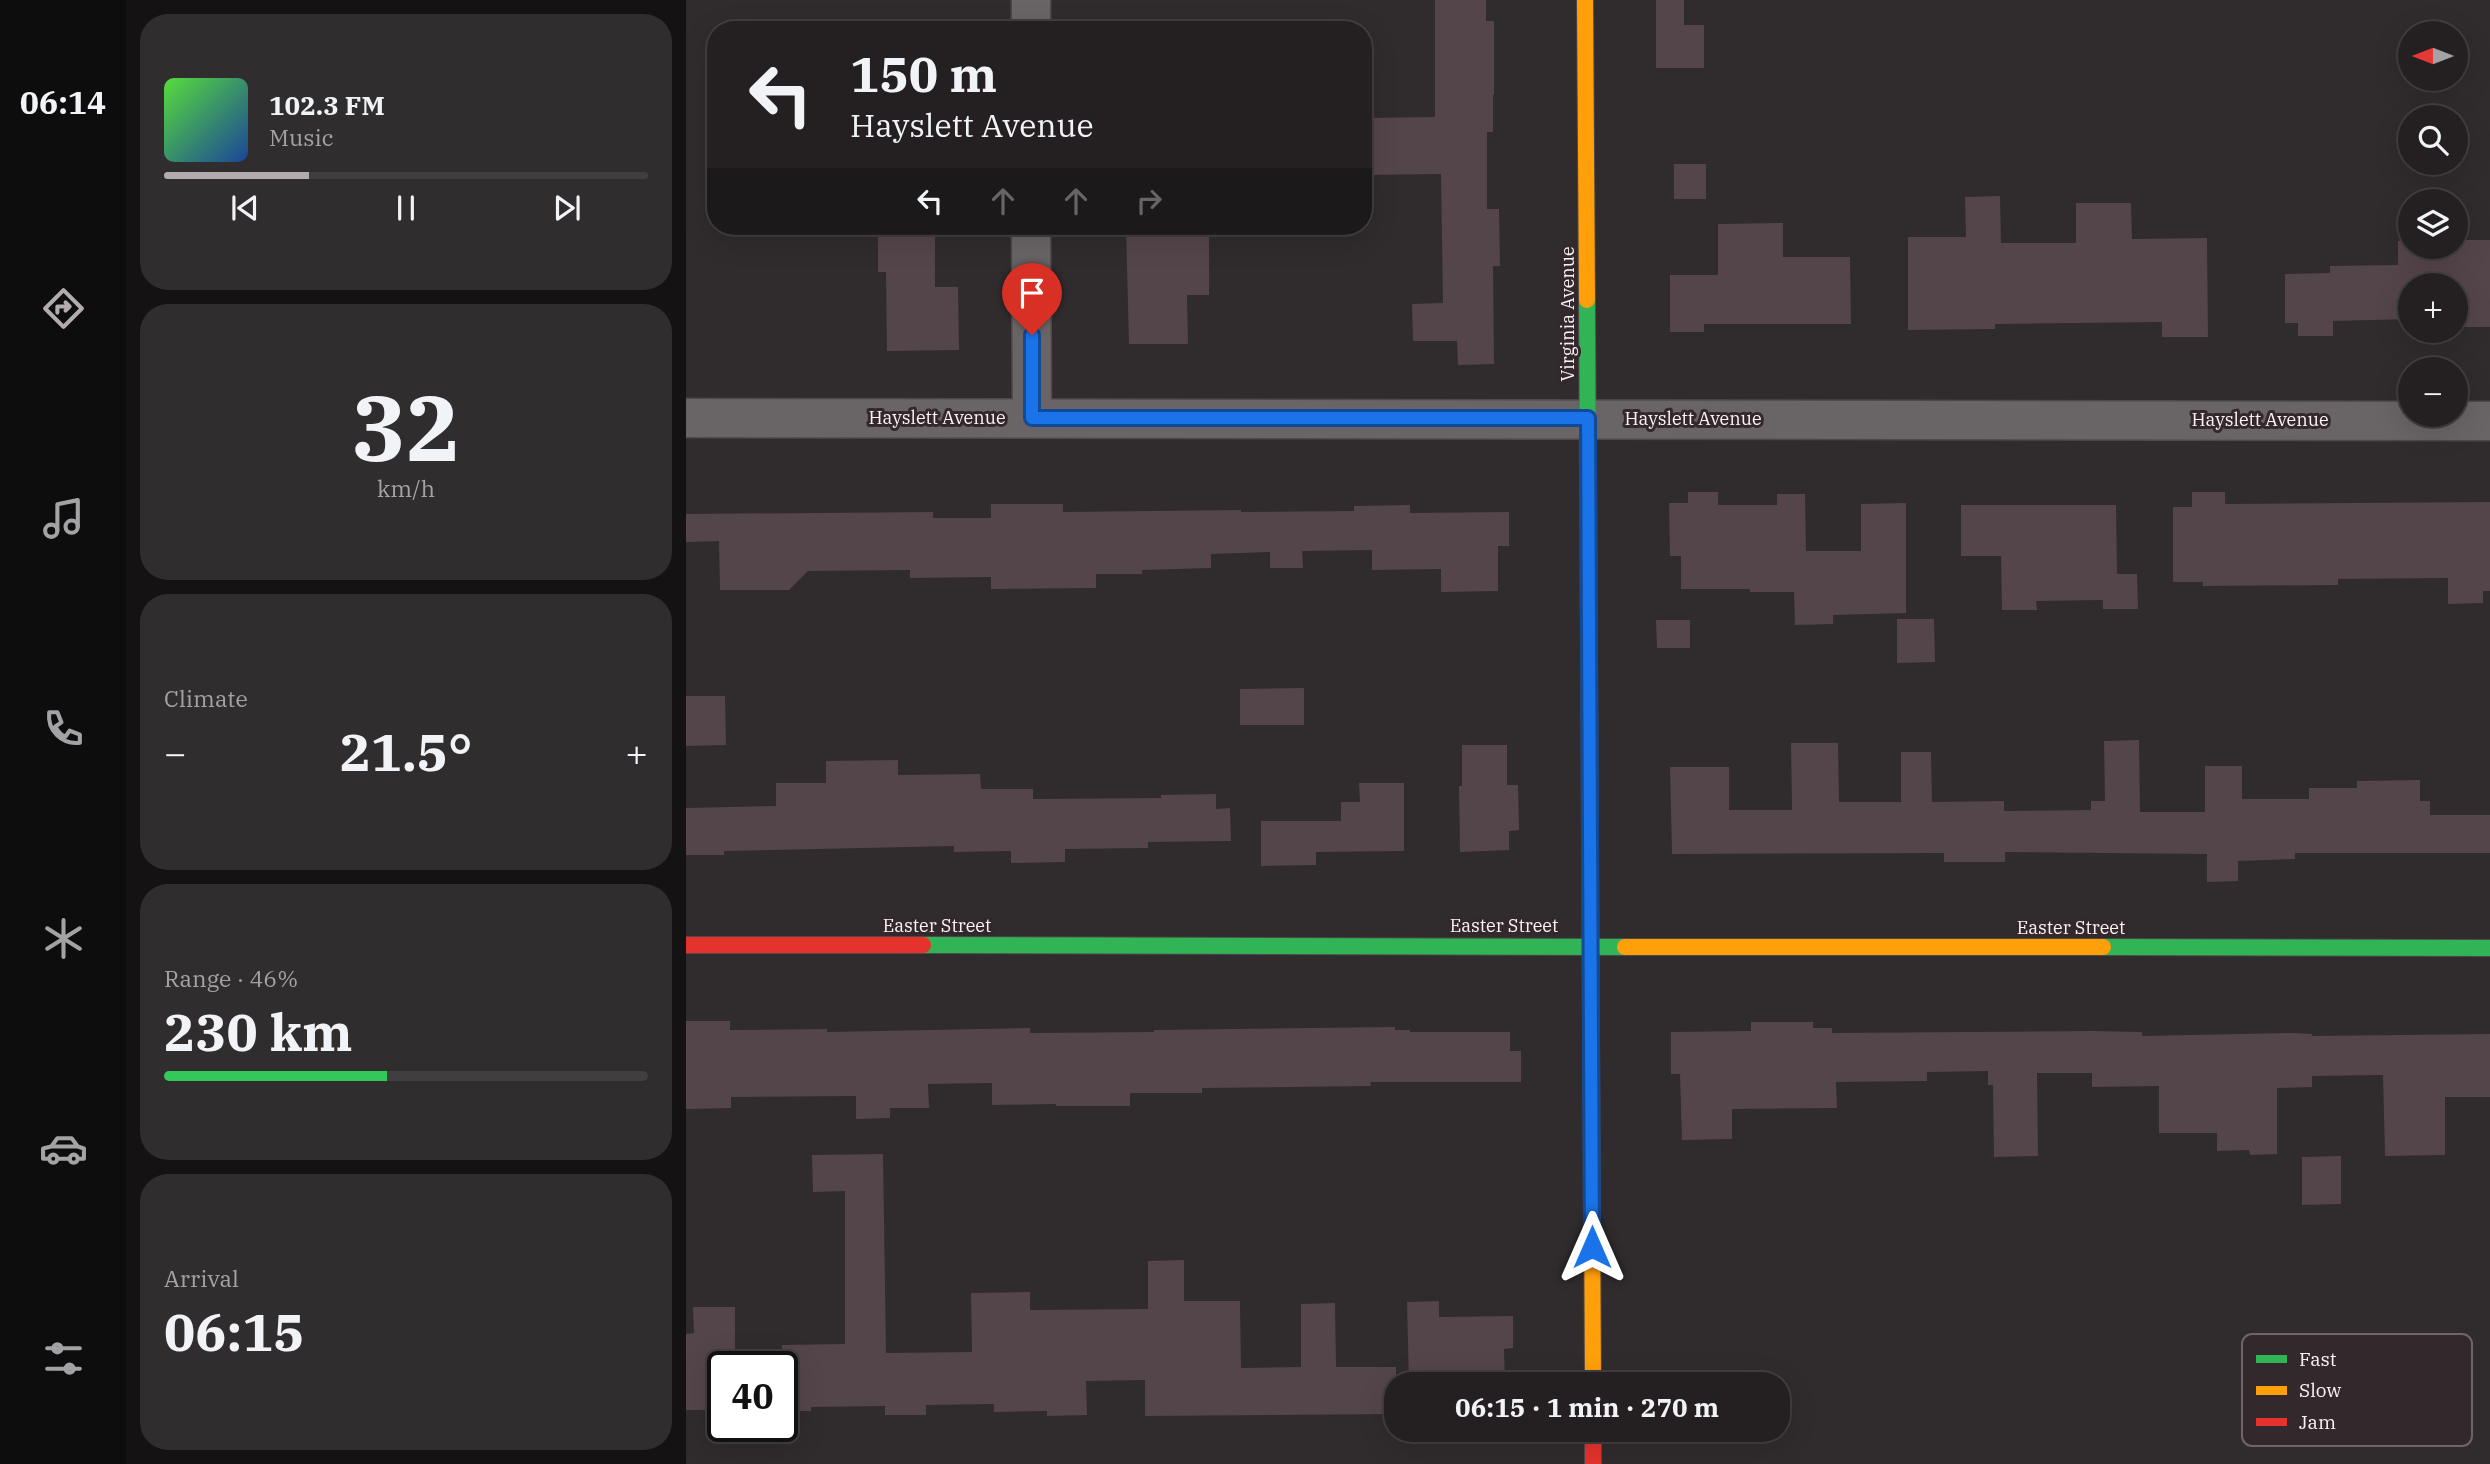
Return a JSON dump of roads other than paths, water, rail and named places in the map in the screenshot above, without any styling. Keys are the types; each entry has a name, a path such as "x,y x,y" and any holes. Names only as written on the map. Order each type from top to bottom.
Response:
{"street":[{"path":"1031,0 1031,21"},
{"name":"Virginia Avenue","path":"1585,0 1593,1372"},
{"path":"1031,235 1032,418"},
{"name":"Hayslett Avenue","path":"686,418 2490,421"},
{"name":"Easter Street","path":"686,945 2490,948"},
{"path":"1593,1442 1593,1464"}]}
